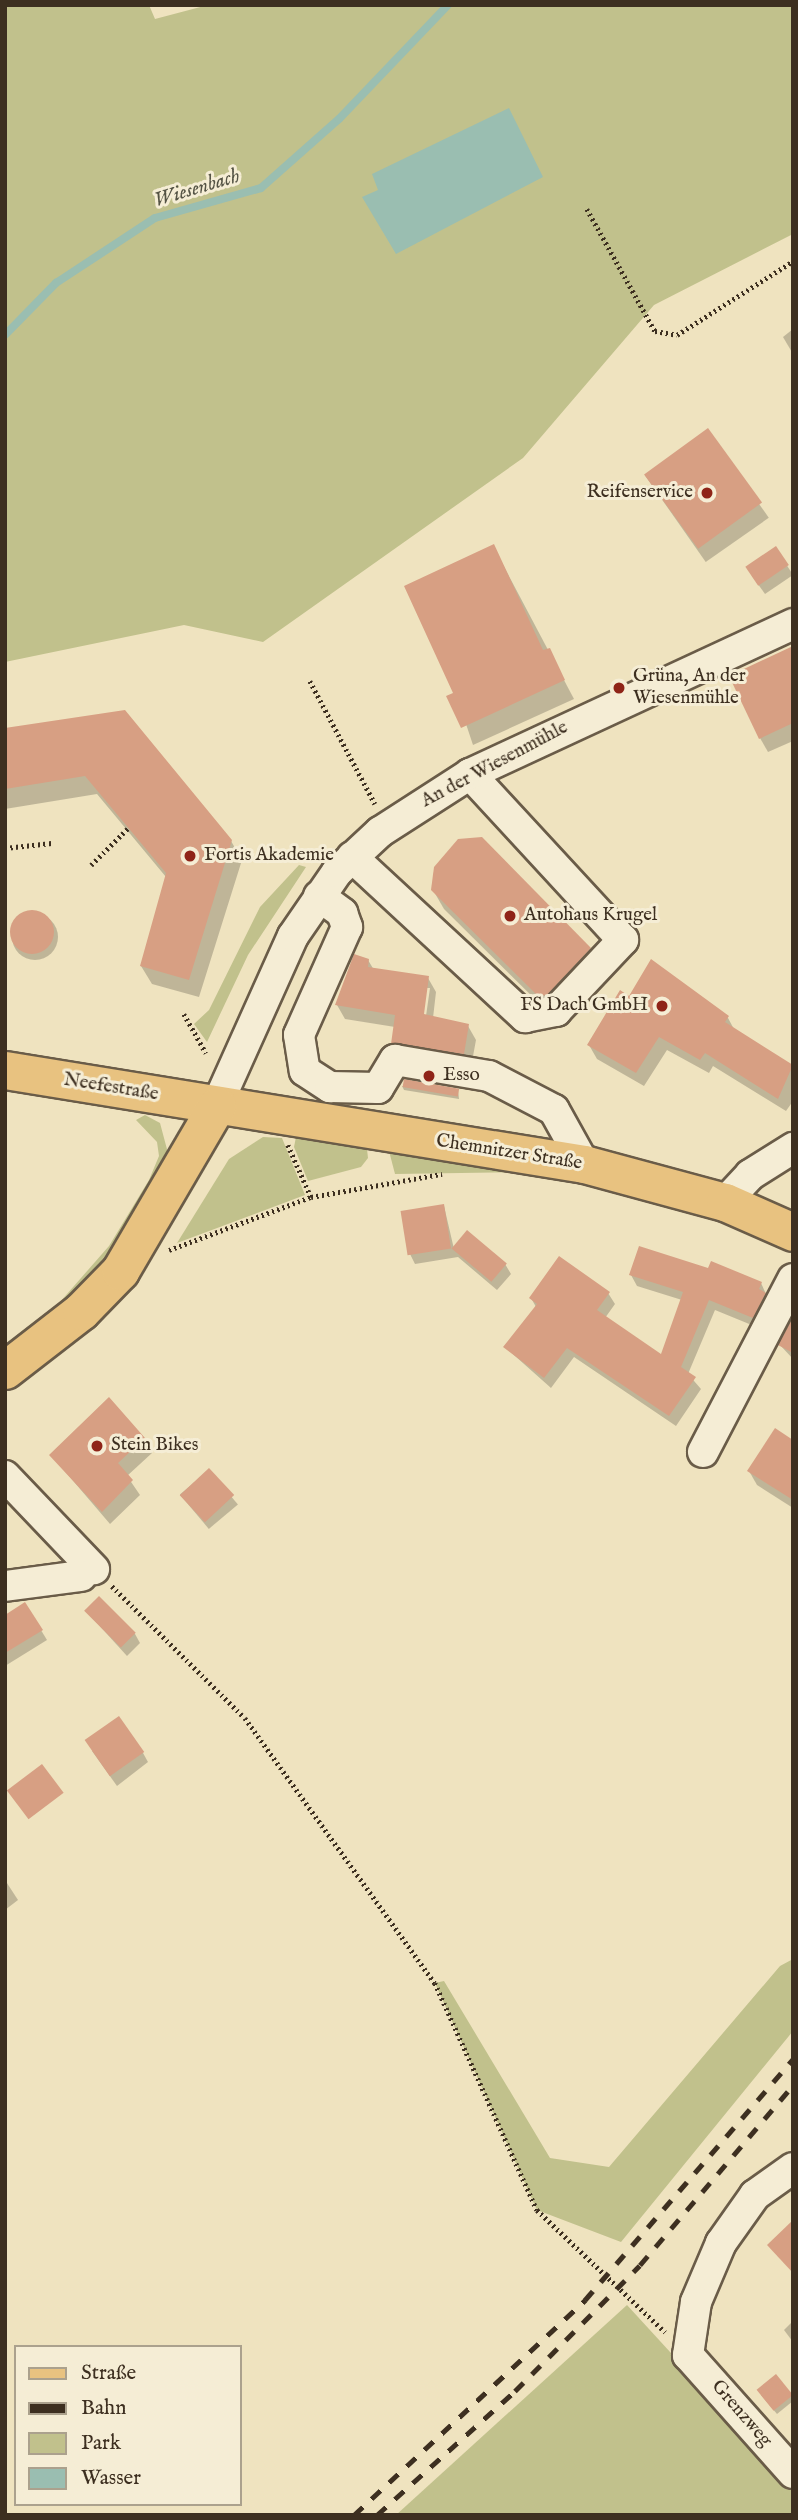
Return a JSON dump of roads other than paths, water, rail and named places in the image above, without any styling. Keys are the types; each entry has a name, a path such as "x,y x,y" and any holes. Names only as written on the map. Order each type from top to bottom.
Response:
{"main road":[{"name":"Neefestraße","path":"5,1070 217,1105"},
{"name":"Chemnitzer Straße","path":"217,1105 584,1164 726,1202 793,1231"},
{"path":"5,1370 81,1311 120,1270 217,1105"}],"street":[{"name":"An der Wiesenmühle","path":"217,1105 242,1040 319,896 352,857 390,825 470,774 793,624"},
{"path":"352,857 525,1017 556,1011 622,940 470,774"},
{"path":"319,896 342,913 347,926 299,1035 305,1071 342,1087 378,1088 395,1060 489,1076 554,1110 584,1164"},
{"path":"726,1202 750,1175 793,1148"},
{"path":"703,1452 793,1279"},
{"path":"5,1476 88,1572 5,1586"},
{"name":"Grenzweg","path":"793,2168 755,2195 721,2243 696,2302 688,2355 793,2473"}],"water":[{"path":"509,108 543,177 396,254 362,197 378,190 372,174"}],"waterway":[{"name":"Wiesenbach","path":"5,335 56,283 155,218 261,188 339,119 448,5"}],"railway":[{"path":"354,2515 585,2300 793,2059"},
{"path":"377,2515 515,2391 640,2265 793,2085"}],"place":[{"name":"Reifenservice","path":"707,493"},
{"name":"Grüna, An der Wiesenmühle","path":"619,688"},
{"name":"Fortis Akademie","path":"190,856"},
{"name":"Autohaus Krugel","path":"510,916"},
{"name":"FS Dach GmbH","path":"662,1006"},
{"name":"Esso","path":"429,1076"},
{"name":"Stein Bikes","path":"97,1446"}]}
